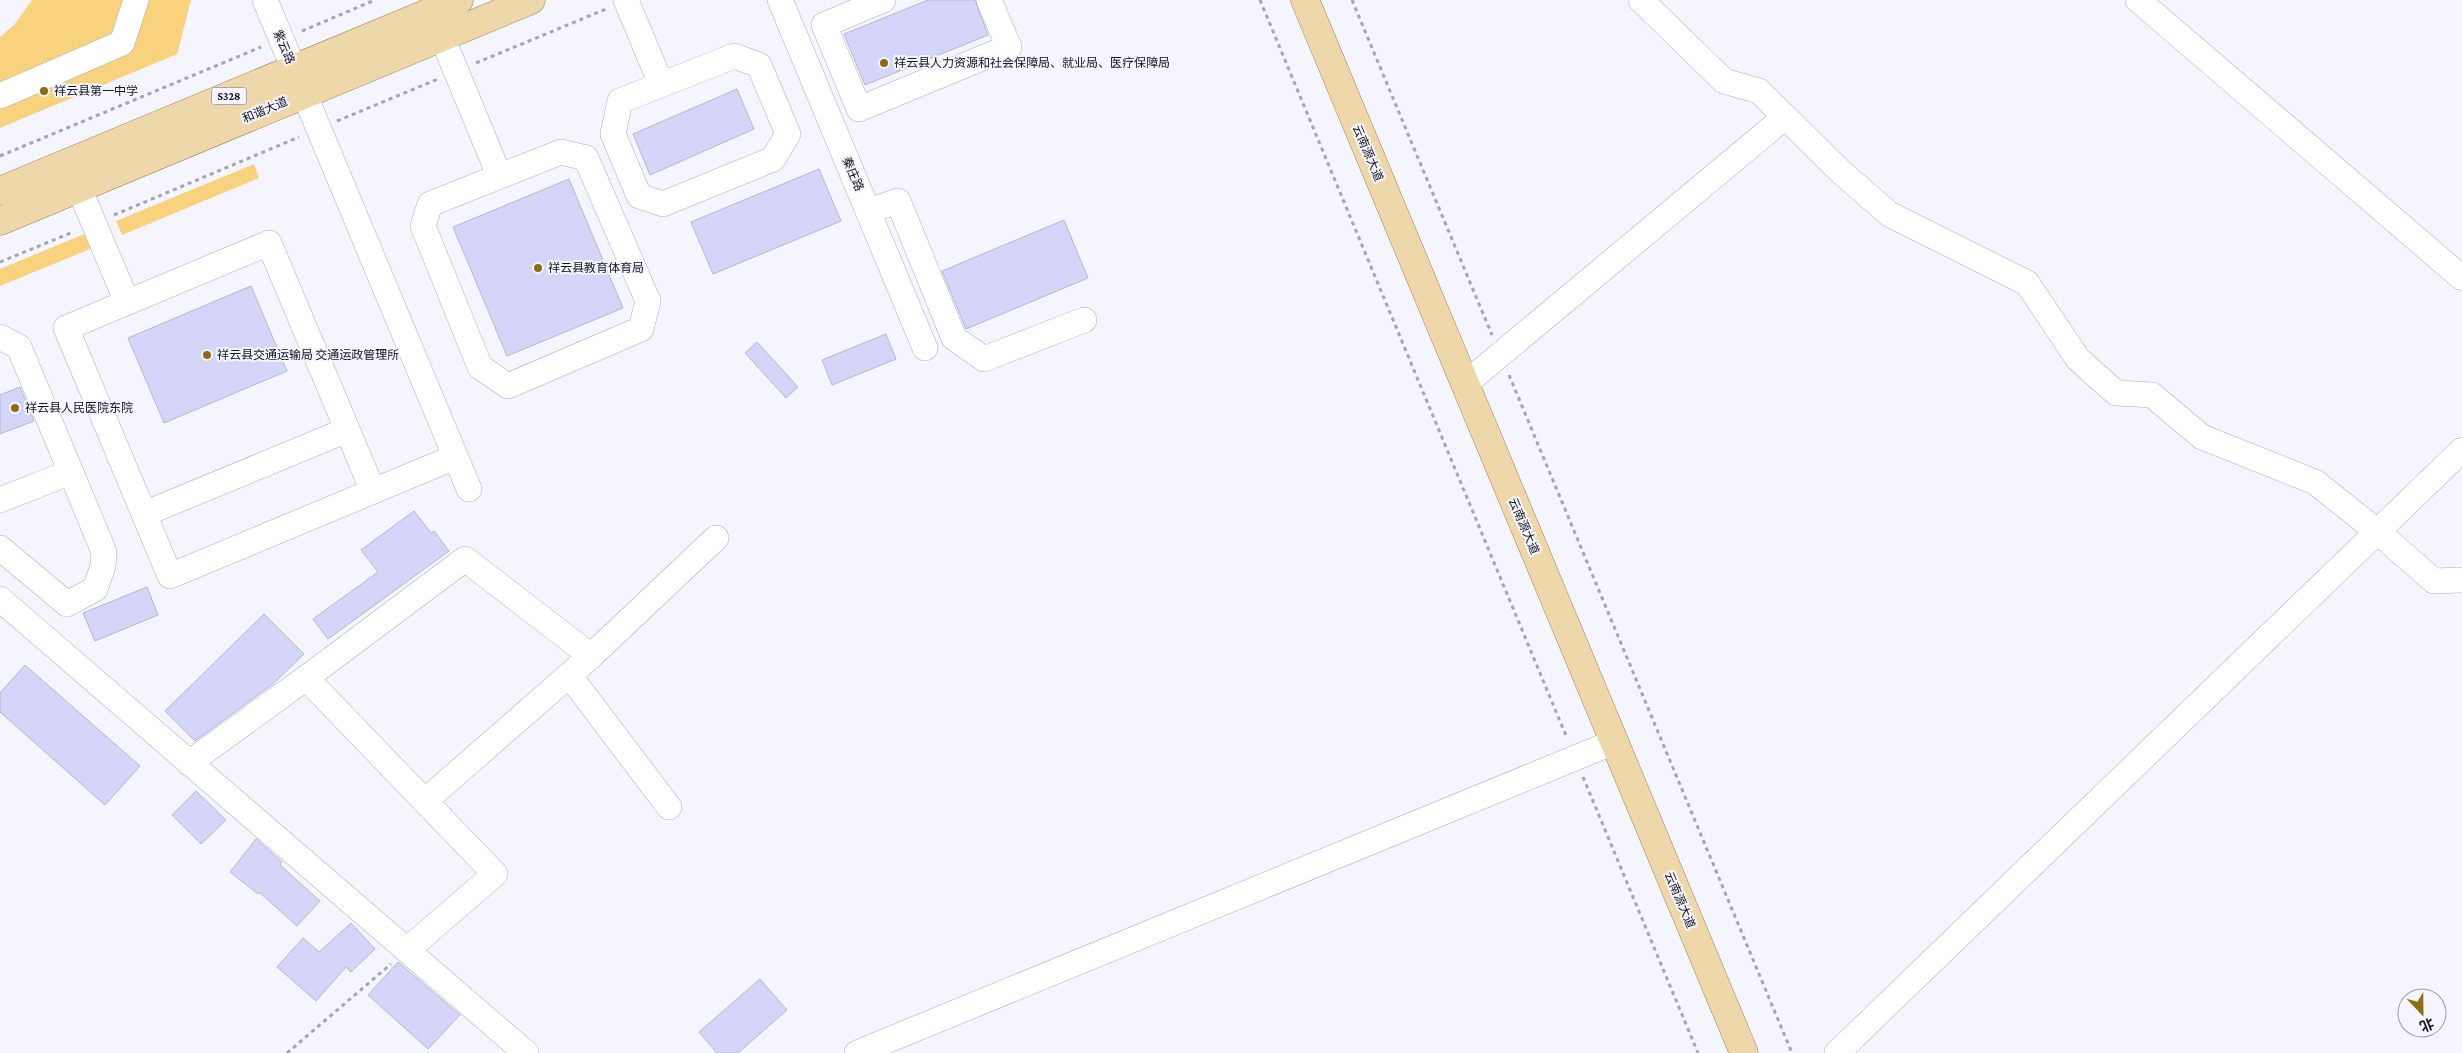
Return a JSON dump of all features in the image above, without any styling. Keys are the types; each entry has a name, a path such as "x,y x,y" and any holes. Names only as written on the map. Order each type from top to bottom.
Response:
{"main road":[{"name":"S328","path":"0,191 459,0"},
{"name":"和谐大道","path":"0,221 531,0"},
{"name":"云南源大道","path":"1305,0 1744,1053"}],"street":[{"path":"0,96 122,43 136,0"},
{"name":"紫云路","path":"265,0 469,489"},
{"path":"626,0 661,84"},
{"name":"秦庄路","path":"780,0 925,348"},
{"path":"883,0 824,25 859,109 1009,47 990,0"},
{"path":"1641,0 1724,82 1760,91 1839,170 1889,214 2027,283 2078,359 2116,393 2152,395 2202,438 2314,482 2378,532 2434,581 2462,580"},
{"path":"2138,0 2462,278"},
{"path":"442,37 500,174"},
{"path":"734,56 758,65 788,134 772,159 663,204 639,196 613,134 620,101 661,84 734,56"},
{"path":"1465,384 1785,117"},
{"path":"561,152 586,158 648,301 641,329 508,386 480,367 423,226 430,204 500,174 561,152"},
{"path":"79,188 126,302"},
{"path":"868,211 898,200 954,338 984,360 1084,320"},
{"path":"373,491 269,243 66,328 170,576 455,457"},
{"path":"0,337 19,347 104,552 103,566 95,589 67,604 0,548"},
{"path":"144,514 347,430"},
{"path":"1837,1053 2462,450"},
{"path":"0,500 70,472"},
{"path":"425,801 569,676 716,538"},
{"path":"190,763 465,559 591,656"},
{"path":"0,599 526,1053"},
{"path":"569,676 669,807"},
{"path":"306,678 495,874 406,950"},
{"path":"857,1053 1614,742"}],"path":[{"path":"0,156 375,0"},
{"path":"1260,0 1698,1053"},
{"path":"1352,0 1792,1053"},
{"path":"287,1053 406,950"}],"shaded area":[{"path":"32,0 135,0 124,29 0,85 0,37 14,25"},
{"path":"145,0 191,0 177,54 0,128 0,104 131,50"},
{"path":"254,164 259,178 122,235 116,221"},
{"path":"89,232 95,247 0,286 0,269"}],"building":[{"name":"祥云县人力资源和社会保障局、就业局、医疗保障局","path":"928,0 975,0 988,35 865,85 844,34"},
{"path":"737,89 754,129 650,175 633,134"},
{"path":"819,169 841,221 713,274 691,222"},
{"name":"祥云县教育体育局","path":"569,179 623,308 507,356 453,227"},
{"path":"1064,220 1088,278 966,329 942,271"},
{"name":"祥云县交通运输局 交通运政管理所","path":"251,286 287,371 164,423 128,338"},
{"path":"886,334 896,359 832,385 822,360"},
{"path":"757,342 798,387 786,398 745,353"},
{"name":"祥云县人民医院东院","path":"20,387 34,421 0,434 0,395"},
{"path":"414,511 431,533 434,531 449,551 328,639 313,619 378,572 361,550"},
{"path":"147,587 158,615 95,641 83,613"},
{"path":"264,614 304,654 273,684 195,741 165,711"},
{"path":"25,665 140,766 105,805 0,712 0,693"},
{"path":"196,791 226,820 201,844 172,815"},
{"path":"256,839 282,862 280,865 320,901 297,926 259,892 258,894 230,872"},
{"path":"351,923 375,949 351,972 346,967 316,1001 277,967 303,938 319,952"},
{"path":"398,962 460,1015 428,1049 368,995"},
{"path":"760,979 787,1010 738,1053 717,1053 699,1032"}],"place":[{"name":"祥云县人力资源和社会保障局、就业局、医疗保障局","path":"884,63"},
{"name":"祥云县第一中学","path":"44,91"},
{"name":"祥云县教育体育局","path":"538,268"},
{"name":"祥云县交通运输局 交通运政管理所","path":"207,355"},
{"name":"祥云县人民医院东院","path":"15,408"}]}
